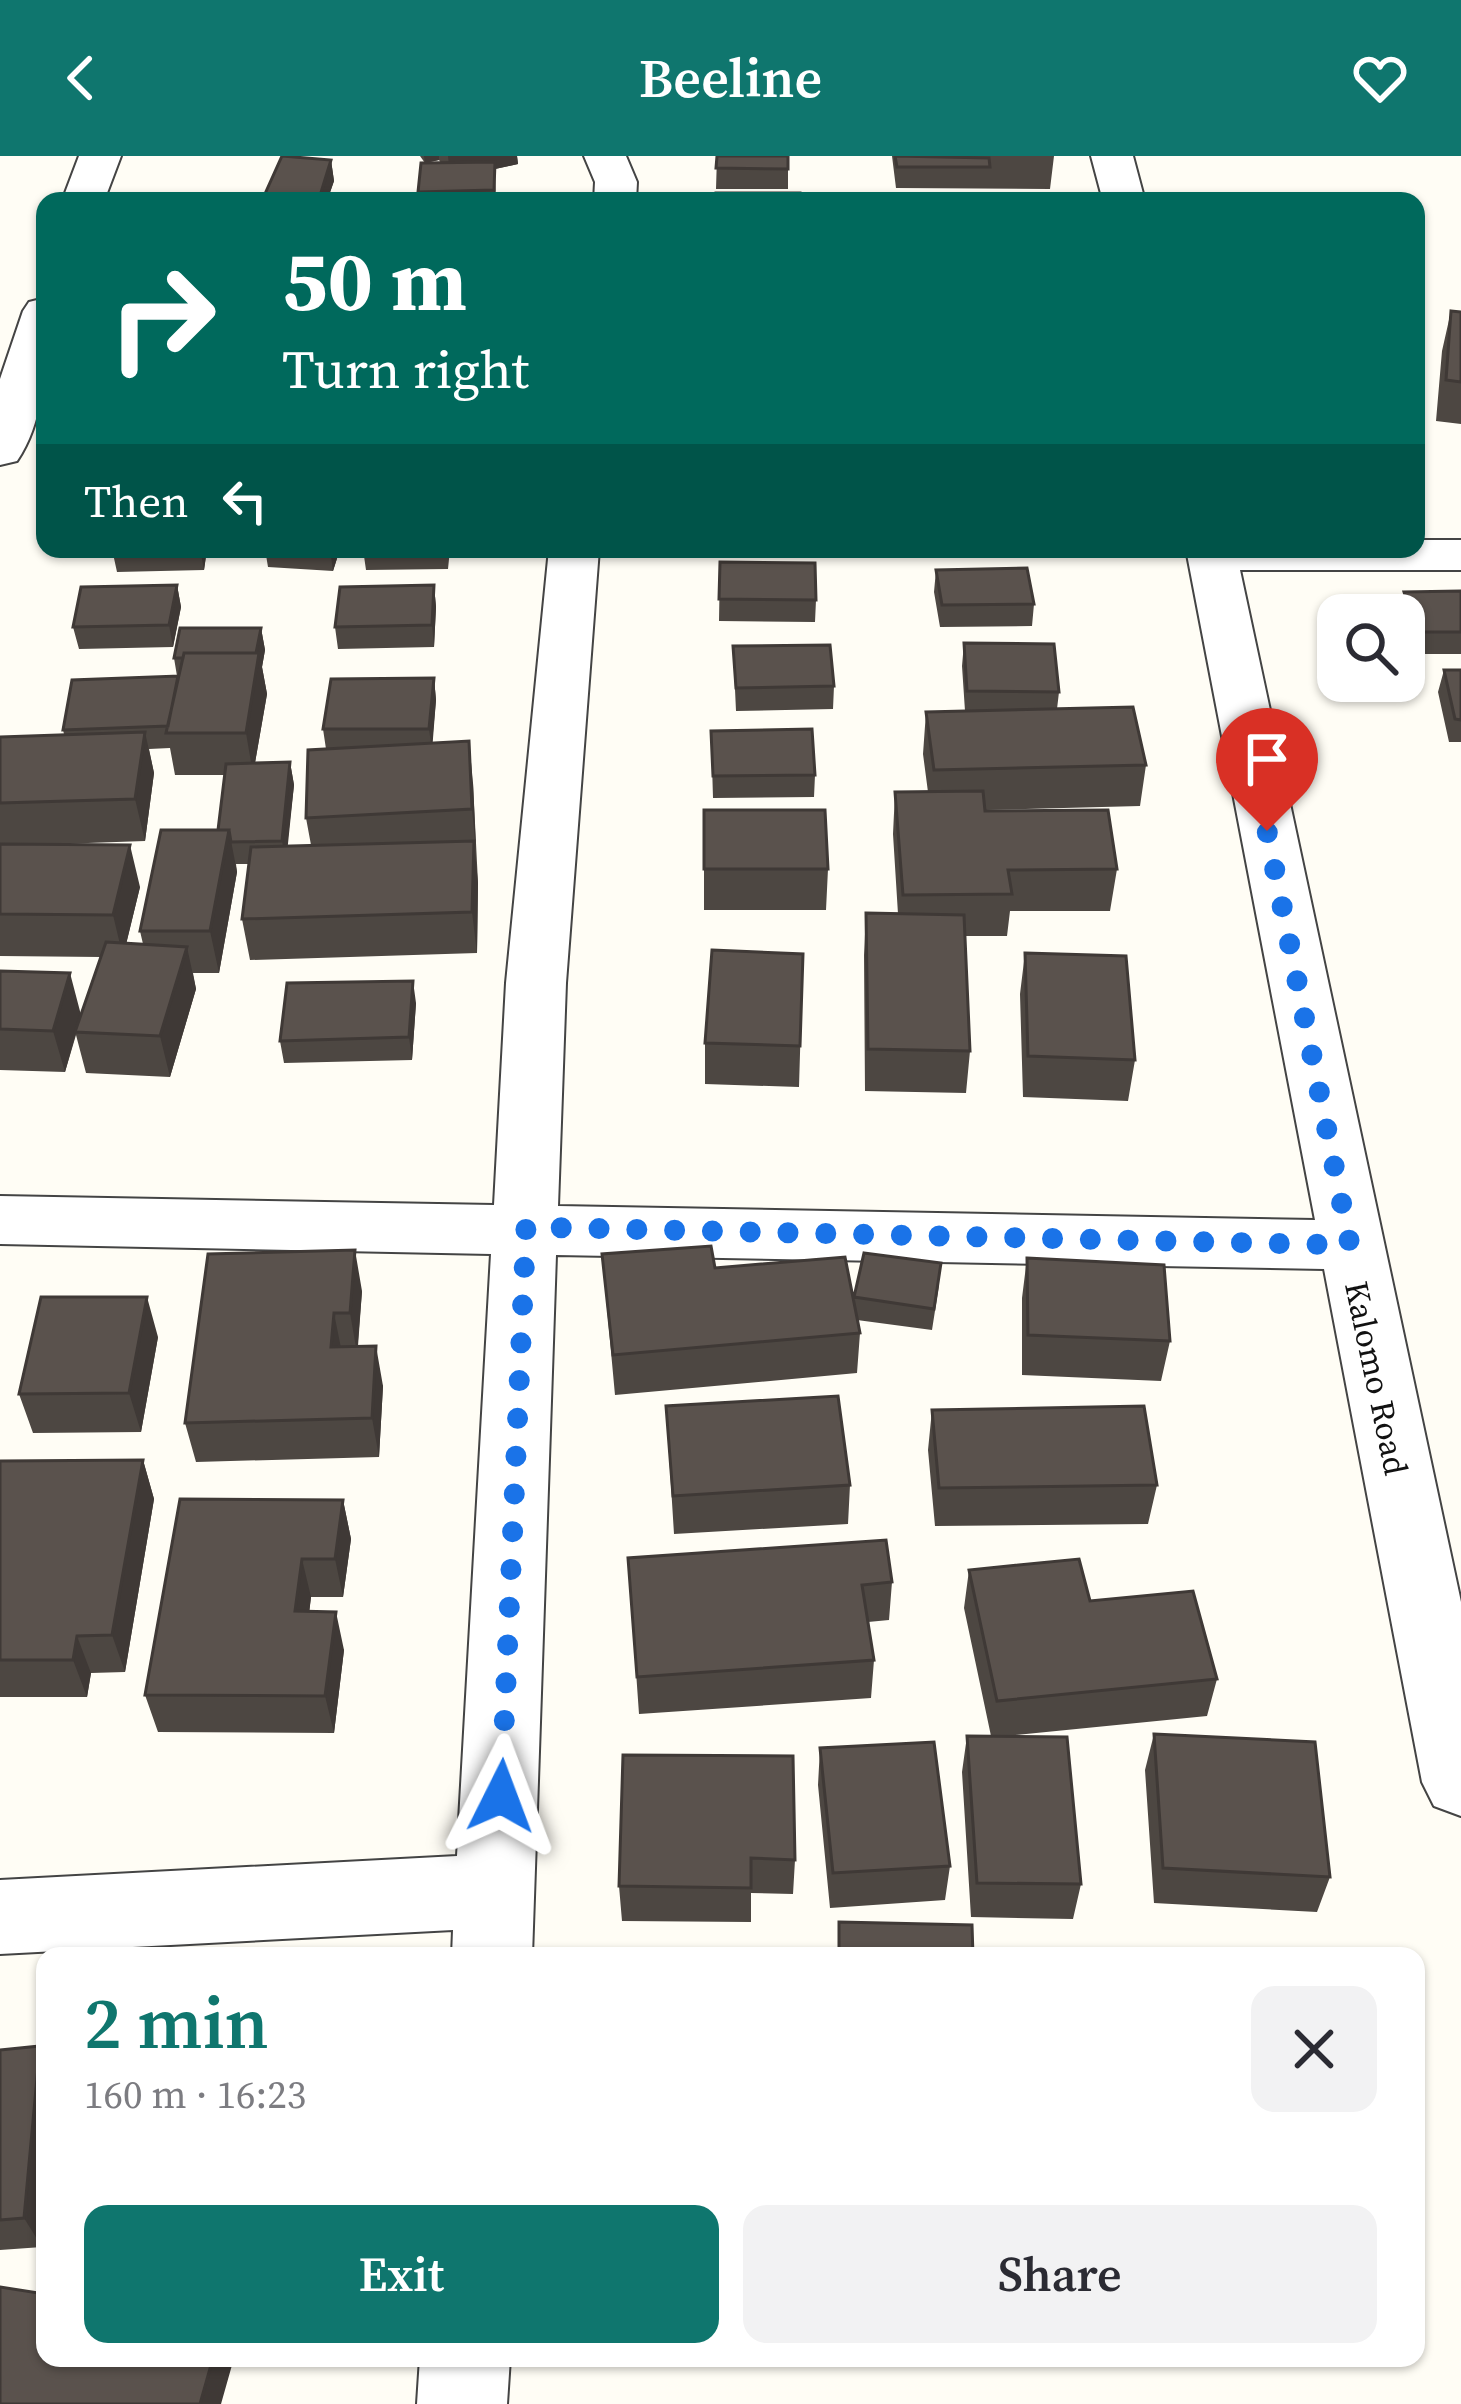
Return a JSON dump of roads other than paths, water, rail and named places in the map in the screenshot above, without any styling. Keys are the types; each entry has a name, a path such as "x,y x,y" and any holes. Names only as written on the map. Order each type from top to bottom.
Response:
{"street":[{"path":"86,192 100,156"},
{"path":"605,156 615,192"},
{"path":"1112,156 1122,192"},
{"path":"0,451 36,339"},
{"path":"1425,555 1461,555"},
{"path":"0,1917 495,1923 536,983 573,558"},
{"name":"Kalomo Road","path":"1212,558 1461,1782"},
{"path":"0,1220 1350,1245"},
{"path":"462,2404 464,2367"}]}
